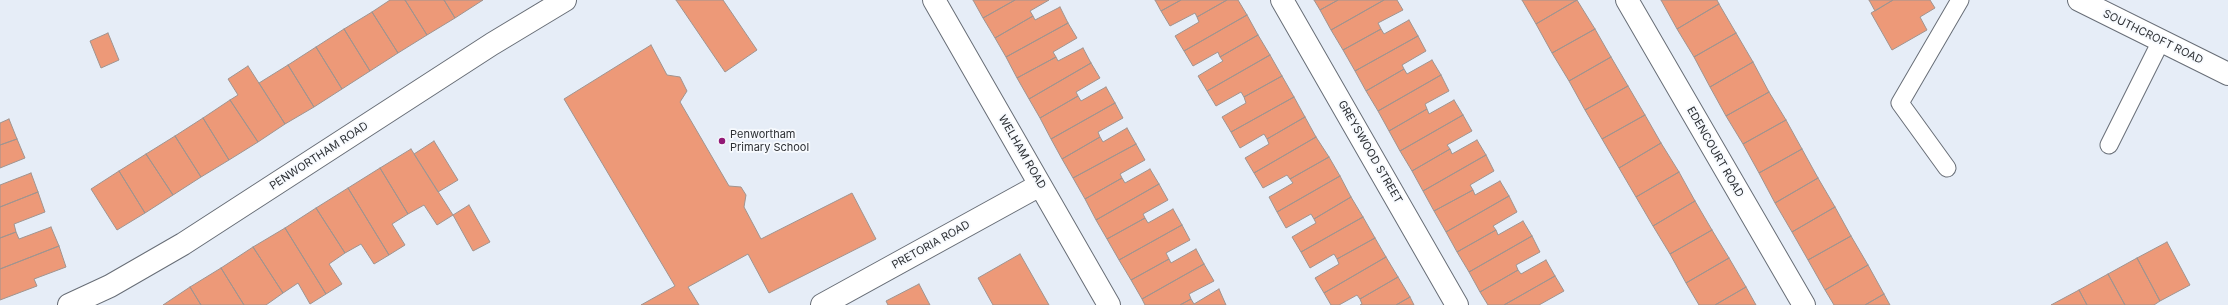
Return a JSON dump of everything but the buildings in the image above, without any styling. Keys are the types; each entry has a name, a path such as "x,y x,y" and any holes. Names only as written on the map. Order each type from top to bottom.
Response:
{"street":[{"name":"PENWORTHAM ROAD","path":"71,305 110,286 183,244 492,44 565,0"},
{"name":"WELHAM ROAD","path":"934,0 1109,305"},
{"name":"GREYSWOOD STREET","path":"1282,0 1457,305"},
{"name":"EDENCOURT ROAD","path":"1626,0 1804,305"},
{"name":"SOUTHCROFT ROAD","path":"2078,0 2228,74"},
{"name":"PRETORIA ROAD","path":"822,305 1040,185"}],"lane":[{"path":"1947,168 1900,103 1960,0"},
{"path":"2108,145 2161,41"}],"place":[{"name":"Penwortham Primary School","path":"722,141"}]}
